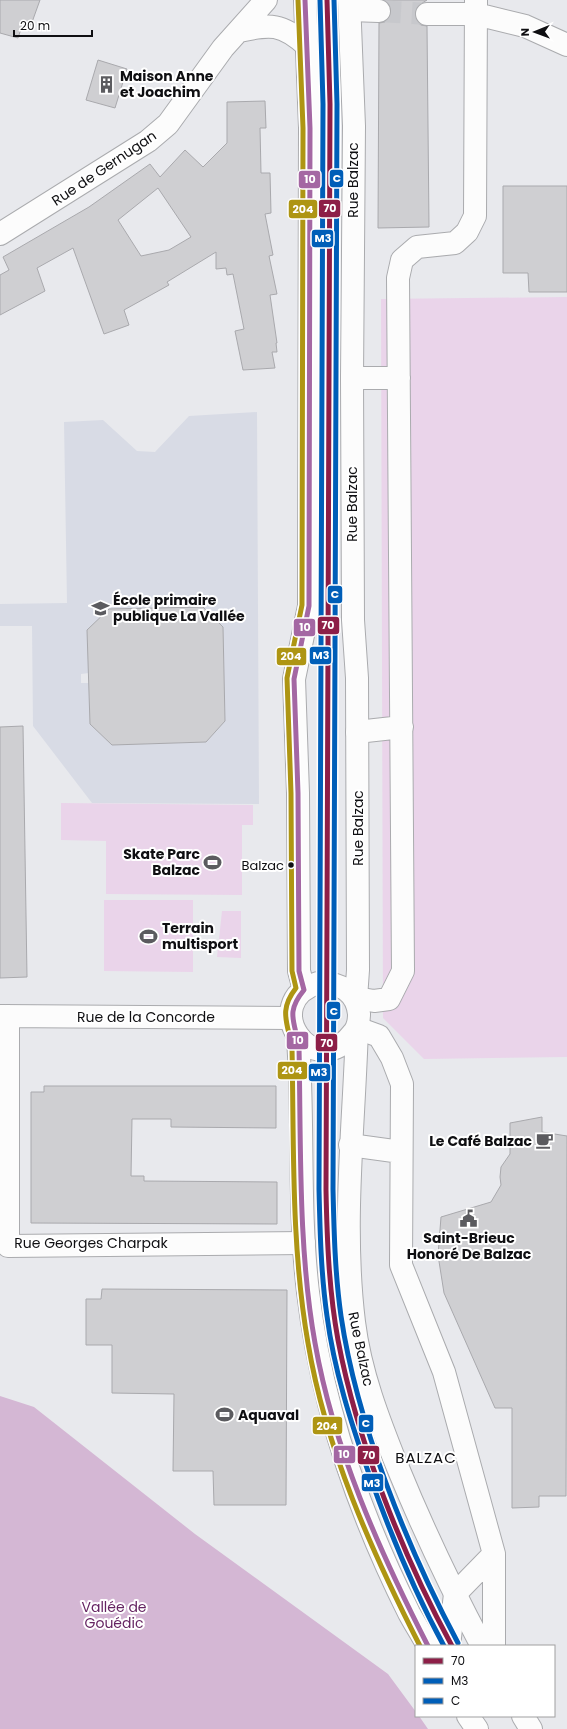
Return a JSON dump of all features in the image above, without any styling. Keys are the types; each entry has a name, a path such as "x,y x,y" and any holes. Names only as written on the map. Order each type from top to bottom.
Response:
{"street":[{"name":"Rue de Gernugan","path":"0,234 148,141 168,124 223,48 266,0"},
{"path":"304,990 299,971 298,793 294,679 309,606 310,128 305,0"},
{"path":"345,3 379,11"},
{"name":"Rue Balzac","path":"345,3 354,126 352,378 353,620 357,678 358,970 356,998"},
{"path":"427,1645 410,1614 370,1528 347,1463 315,1344 308,1291 304,1243 298,1039 291,1018 293,1006 297,997 304,990 318,983 327,983 340,987 356,998 374,1001 389,1000 403,970 398,278 402,260 417,247 455,243 467,232 476,216 476,7"},
{"path":"427,14 476,7 525,26 567,45"},
{"path":"239,31 263,25 276,26 294,34 307,46"},
{"path":"352,378 399,378"},
{"path":"357,732 402,727"},
{"path":"298,1039 310,1046 327,1050 338,1047 346,1042 357,1028 359,1018 356,998"},
{"name":"Rue de la Concorde","path":"4,1016 291,1018"},
{"name":"Rue Georges Charpak","path":"4,1016 8,1246 304,1243"},
{"path":"357,1028 378,1036 392,1058 402,1084 401,1265 444,1372 494,1554 494,1645"},
{"name":"Rue Balzac","path":"357,1028 350,1145 348,1249 354,1324 362,1361 385,1436 424,1531 482,1645"},
{"path":"350,1145 401,1152"},
{"path":"449,1645 456,1594 494,1554"},
{"path":"469,1717 477,1729"},
{"path":"524,1717 531,1729"}],"shaded area":[{"path":"567,297 567,1057 424,1059 383,1018 381,299"},
{"name":"École primaire publique La Vallée","path":"257,412 259,804 92,803 33,726 32,626 0,626 0,604 67,603 64,422 103,420 137,451 155,452 189,416","holes":["203,607 223,627 225,721 206,742 112,745 90,724 89,683 81,683 81,674 89,673"]},
{"name":"Skate Parc Balzac","path":"61,803 253,805 253,825 242,825 242,895 106,894 106,841 61,840"},
{"name":"Terrain multisport","path":"104,900 193,900 193,972 104,971"},
{"path":"222,911 241,911 241,958 217,957"}],"green space":[{"name":"Vallée de Gouédic","path":"0,1396 34,1407 195,1534 388,1674 415,1711 415,1717 420,1717 428,1729 0,1729"}],"building":[{"path":"0,0 40,0 31,25 23,23 18,38 0,33"},
{"path":"384,0 427,0 416,7 415,14 416,21 421,25 427,26 429,227 378,228 379,23 385,22 389,18 391,12 390,5"},
{"name":"Maison Anne et Joachim","path":"98,60 127,69 115,108 86,100"},
{"path":"265,101 266,128 260,128 261,173 270,173 271,213 265,214 273,255 269,256 277,294 270,295 277,343 277,352 272,352 275,368 243,370 235,331 244,329 233,274 227,275 226,268 216,269 216,252 167,282 169,285 124,310 129,325 104,334 73,248 37,268 45,291 0,315 0,275 9,270 3,257 89,207 150,164 160,177 185,150 203,167 227,143 227,102","holes":["158,188 191,237 169,250 141,256 118,220"]},
{"path":"503,186 567,186 567,292 529,292 528,273 503,273"},
{"path":"203,607 223,627 225,721 206,742 112,745 90,724 87,630 109,609"},
{"path":"23,726 27,977 0,978 0,727"},
{"path":"44,1086 276,1086 276,1128 171,1127 171,1119 132,1119 131,1176 144,1176 144,1181 277,1182 277,1224 31,1223 31,1092 44,1092"},
{"path":"542,1117 542,1132 567,1136 566,1496 539,1496 539,1507 512,1508 512,1408 495,1408 444,1293 438,1255 441,1217 491,1202 501,1185 501,1167 510,1154 510,1123"},
{"name":"Aquaval","path":"102,1289 287,1290 286,1505 214,1505 213,1471 173,1471 174,1394 112,1393 112,1345 86,1345 86,1299 101,1299"}],"tunnel":[{"path":"379,11 427,14"}],"transit line":[{"name":"204","path":"298,0 303,128 302,605 287,678 291,793 292,971 296,988 290,996 286,1010 292,1048 293,1159 296,1233 308,1343 326,1422 352,1499 384,1573 420,1645"},
{"name":"10","path":"305,0 310,128 309,606 294,679 298,793 299,971 304,990 298,998 293,1011 299,1047 300,1158 303,1233 315,1343 323,1383 334,1422 360,1499 392,1573 428,1645"},
{"name":"M3","path":"320,0 323,104 319,1189 322,1269 327,1316 334,1356 356,1435 394,1540 444,1645"},
{"name":"70","path":"327,0 330,104 326,1190 329,1265 332,1303 338,1340 346,1378 357,1418 399,1536 451,1645"},
{"name":"C","path":"334,0 337,104 333,1189 336,1269 341,1316 349,1357 359,1399 372,1442 386,1484 420,1567 458,1643"}],"place":[{"name":"Maison Anne et Joachim","path":"107,84"},
{"name":"École primaire publique La Vallée","path":"100,608"},
{"name":"Skate Parc Balzac","path":"213,862"},
{"name":"Balzac","path":"291,865"},
{"name":"Terrain multisport","path":"149,936"},
{"name":"Le Café Balzac","path":"545,1141"},
{"name":"Saint-Brieuc Honoré De Balzac","path":"469,1218"},
{"name":"Aquaval","path":"225,1415"}],"district":[{"name":"BALZAC","path":"426,1457"}]}
